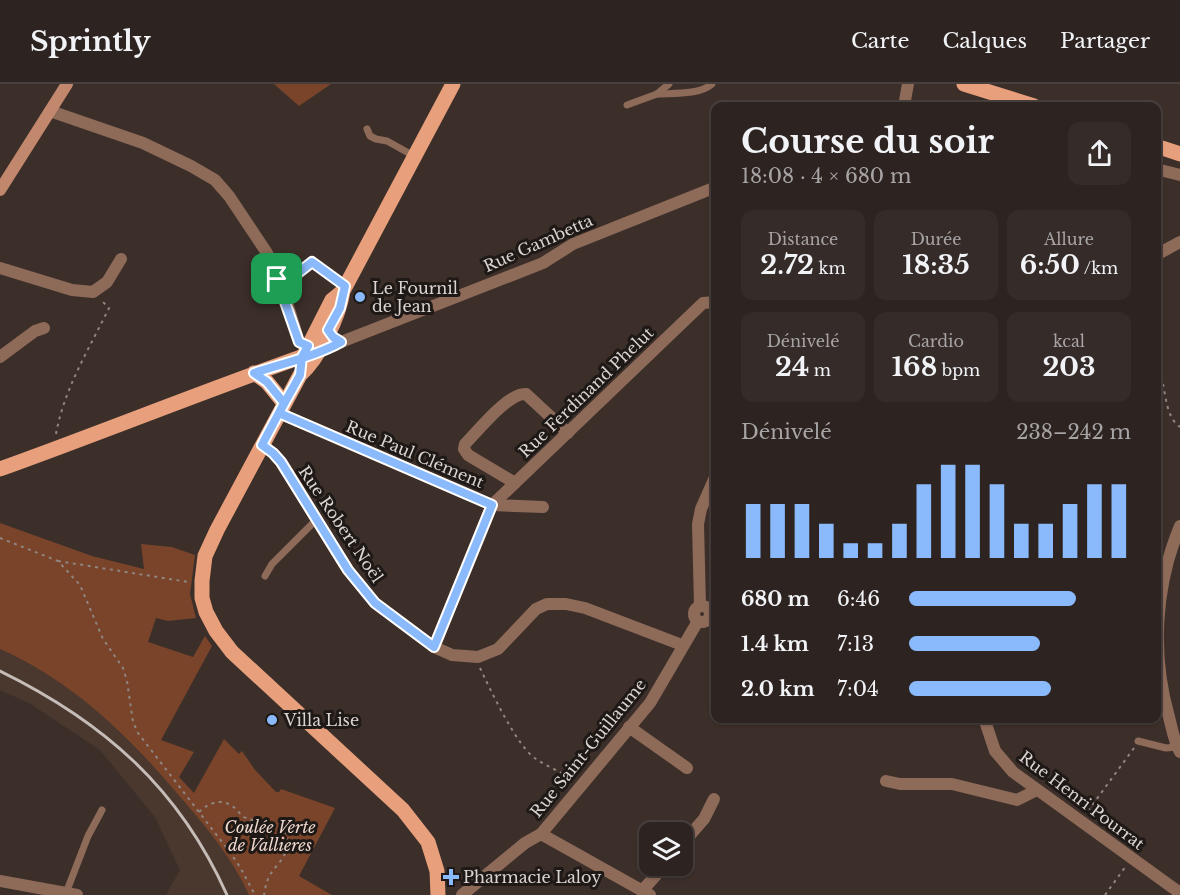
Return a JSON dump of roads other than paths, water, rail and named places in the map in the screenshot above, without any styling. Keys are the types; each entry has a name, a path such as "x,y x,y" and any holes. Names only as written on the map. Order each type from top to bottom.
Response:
{"main road":[{"path":"0,190 67,84"},
{"path":"0,469 309,351 328,330 340,308 344,289 453,84"},
{"path":"964,84 1021,102"},
{"path":"1161,148 1180,154"},
{"path":"344,289 332,300 309,351 306,370 300,375 281,408 205,556 202,598 216,631 232,652 386,793 428,842 437,871 438,895"},
{"path":"254,373 267,382 281,408"},
{"path":"416,828 429,872 431,895"}],"street":[{"path":"905,102 908,84"},
{"path":"50,111 143,143 215,180 229,196 267,253 299,342 309,351"},
{"path":"1161,170 1180,175"},
{"name":"Rue Gambetta","path":"309,351 341,342 543,262 573,244 711,189"},
{"path":"1161,252 1180,242"},
{"path":"0,268 72,291 93,292 107,282 121,259"},
{"name":"Rue Ferdinand Phelut","path":"492,505 709,303"},
{"path":"0,357 44,328"},
{"path":"328,330 341,342"},
{"path":"515,483 468,455 464,449 465,444 510,399 526,394 568,433"},
{"name":"Rue Paul Clément","path":"281,408 492,505 543,507"},
{"name":"Rue Robert Noël","path":"262,445 281,462 348,570 375,603 434,647 452,656 478,657 498,649 536,609 547,604 566,604 585,608 682,645"},
{"name":"Rue Saint-Guillaume","path":"462,895 525,843 541,834 581,783 650,703 682,645 708,615 698,524 701,509 711,486"},
{"path":"434,647 492,505"},
{"path":"1161,586 1169,551 1180,526"},
{"path":"1161,689 1179,750"},
{"name":"Rue Henri Pourrat","path":"986,723 995,751 1013,772 1180,893"},
{"path":"629,727 687,768"},
{"path":"886,781 900,784 952,784 1017,800 1037,790"},
{"path":"693,832 704,819 714,799"},
{"path":"541,834 646,893 657,876"},
{"path":"0,881 71,894"}],"lane":[{"path":"657,94 669,84"},
{"path":"627,105 657,94 693,91 712,84"},
{"path":"367,129 370,136 376,140 387,141 414,156"},
{"path":"277,279 286,275 293,277 312,262 344,289"},
{"path":"265,576 272,564 316,520"},
{"path":"1138,741 1179,750"},
{"path":"71,894 88,836 102,810"}],"railway":[{"path":"0,671 73,712 134,762 162,791 186,822 208,857 227,895"}],"place":[{"name":"Le Fournil de Jean","path":"360,297"},
{"name":"Villa Lise","path":"272,720"},
{"name":"Pharmacie Laloy","path":"451,877"}],"park label":[{"name":"Coulée Verte de Vallieres","path":"270,836"}]}
